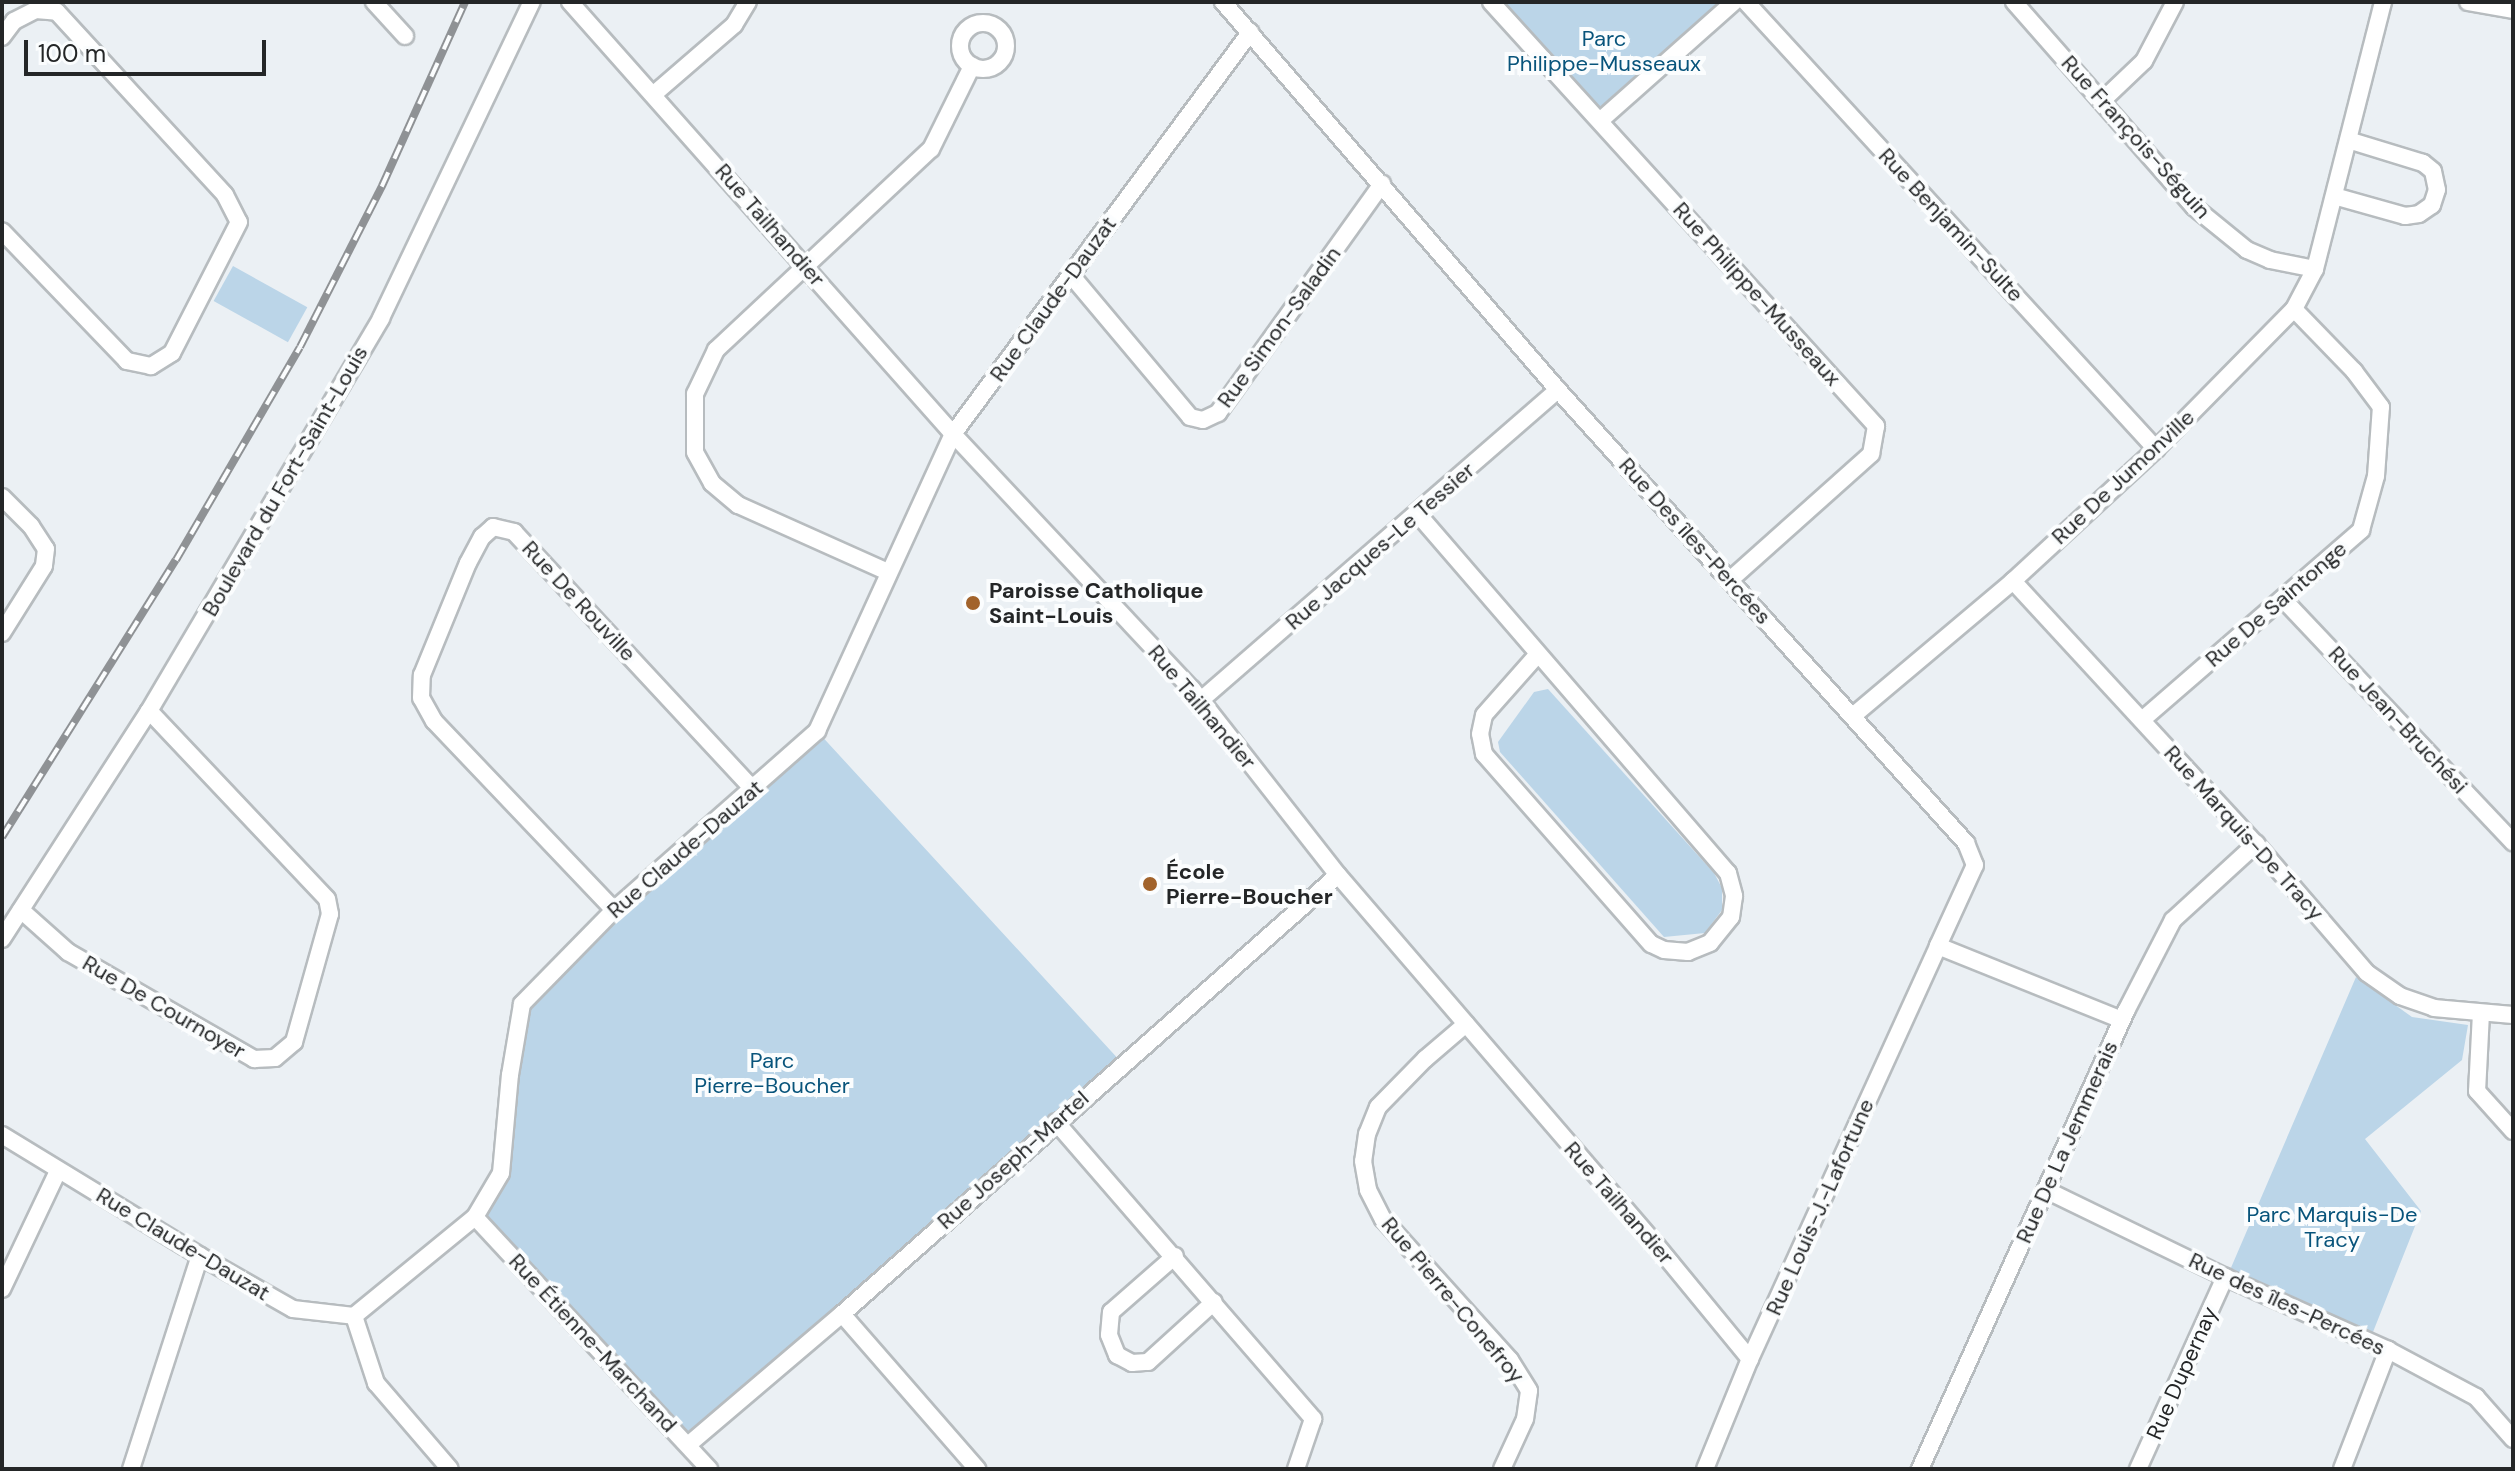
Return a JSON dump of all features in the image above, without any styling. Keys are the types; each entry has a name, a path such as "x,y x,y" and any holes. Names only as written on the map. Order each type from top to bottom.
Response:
{"street":[{"path":"374,2 405,36"},
{"name":"Boulevard du Fort-Saint-Louis","path":"2,939 149,711 381,318 532,2"},
{"name":"Rue Tailhandier","path":"570,2 953,434 1201,700 1338,875 1750,1359"},
{"path":"654,94 734,25 748,2"},
{"name":"Rue Des îles-Percées","path":"1223,2 1558,390 1854,715 1966,843 1975,865 1938,946"},
{"name":"Rue Philippe-Musseaux","path":"1491,2 1876,426 1871,454 1730,580"},
{"path":"1601,120 1734,2"},
{"name":"Rue Benjamin-Sulte","path":"1746,2 2156,449"},
{"name":"Rue François-Séguin","path":"2014,2 2194,207 2229,237 2270,260 2315,269"},
{"path":"2102,101 2144,61 2175,2"},
{"name":"Rue De Jumonville","path":"1854,715 2013,581 2156,449 2294,309 2315,269 2383,2"},
{"path":"2468,2 2513,10"},
{"path":"2,37 14,21 36,10 57,12 225,195 239,222 172,353 151,366 127,361 2,231"},
{"name":"Rue Claude-Dauzat","path":"2,1135 293,1309 354,1316 475,1217 501,1173 510,1075 522,1004 614,910 817,731 953,434 1250,32"},
{"path":"888,572 738,505 712,483 695,452 695,394 716,350 931,149 972,66"},
{"path":"2334,196 2405,216 2419,214 2432,205 2437,190 2433,171 2423,163 2348,140"},
{"name":"Rue Simon-Saladin","path":"1071,275 1190,417 1203,420 1218,413 1382,184"},
{"name":"Rue De Saintonge","path":"2142,720 2361,530 2376,476 2381,407 2354,371 2294,309"},
{"name":"Rue Jacques-Le Tessier","path":"1201,700 1558,390"},
{"path":"2,497 31,526 46,549 44,566 2,633"},
{"path":"1417,513 1728,873 1734,896 1731,917 1710,943 1688,952 1664,950 1651,944 1484,754 1480,734 1484,715 1538,654"},
{"name":"Rue De Rouville","path":"614,910 434,721 421,698 422,675 468,563 482,537 493,527 514,532 753,789"},
{"name":"Rue Marquis-De Tracy","path":"2013,581 2256,844 2367,973 2400,996 2434,1008 2513,1015"},
{"name":"Rue Jean-Bruchési","path":"2283,599 2513,842"},
{"name":"Rue De Cournoyer","path":"21,910 68,952 254,1059 275,1058 294,1042 330,914 327,899 149,711"},
{"name":"Rue De La Jemmerais","path":"1920,1469 2122,1020 2173,920 2256,844"},
{"name":"Rue Joseph-Martel","path":"688,1445 842,1314 1338,875"},
{"path":"1938,946 2122,1020"},
{"name":"Rue Louis-J.-Lafortune","path":"1705,1469 1750,1359 1938,946"},
{"path":"2481,1013 2477,1091 2513,1131"},
{"name":"Rue Pierre-Conefroy","path":"1466,1024 1425,1059 1378,1107 1367,1134 1363,1161 1368,1190 1383,1219 1510,1360 1529,1391 1525,1419 1502,1469"},
{"path":"1056,1122 1313,1419 1296,1469"},
{"path":"2,1289 58,1171"},
{"name":"Rue des îles-Percées","path":"2046,1190 2225,1277 2388,1350 2476,1397 2513,1439"},
{"name":"Rue Étienne-Marchand","path":"475,1217 709,1469"},
{"path":"131,1469 200,1256"},
{"path":"1175,1256 1111,1312 1109,1335 1117,1355 1132,1363 1148,1362 1214,1302"},
{"name":"Rue Dupernay","path":"2138,1469 2225,1277"},
{"path":"842,1314 977,1469"},
{"path":"354,1316 376,1383 450,1469"},
{"path":"2342,1469 2388,1350"}],"green space":[{"name":"Parc Philippe-Musseaux","path":"1491,2 1734,2 1601,120"},
{"path":"233,266 307,307 288,342 214,301"},
{"path":"1548,689 1714,873 1722,888 1722,910 1705,933 1664,937 1500,752 1498,742 1534,692"},
{"name":"Parc Pierre-Boucher","path":"817,731 1122,1063 688,1445 475,1217 501,1173 522,1004"},
{"name":"Parc Marquis-De Tracy","path":"2356,977 2412,1017 2468,1025 2462,1060 2365,1139 2421,1211 2373,1332 2230,1270"}],"railway":[{"path":"2,837 176,560 300,347 382,186 465,2"}],"place":[{"name":"Paroisse Catholique Saint-Louis","path":"973,603"},
{"name":"École Pierre-Boucher","path":"1150,884"}]}
